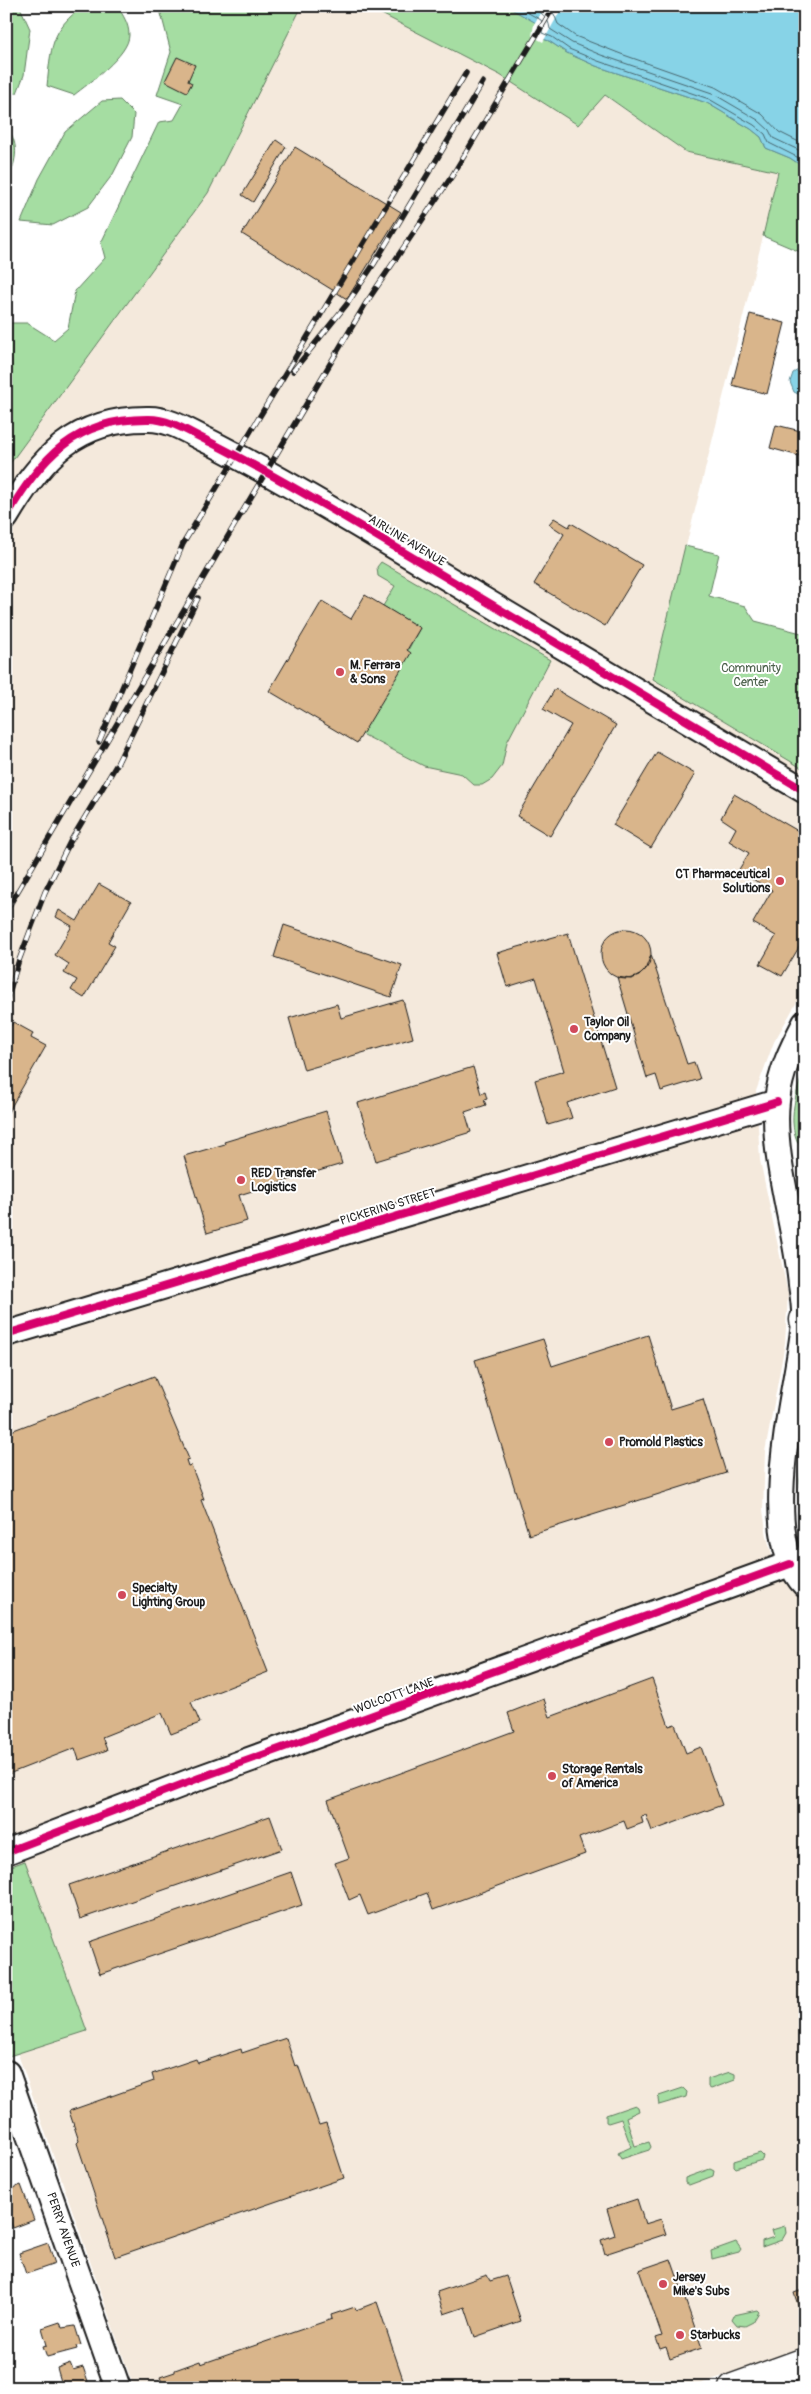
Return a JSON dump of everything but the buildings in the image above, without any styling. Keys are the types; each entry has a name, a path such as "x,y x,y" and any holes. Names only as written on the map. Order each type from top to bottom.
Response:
{"highway":[{"path":"733,2388 805,2362"}],"street":[{"name":"AIRLINE AVENUE","path":"6,517 36,470 64,445 90,428 129,420 150,419 170,423 266,471 805,791"},
{"path":"805,1023 784,1067 777,1102 777,1137 800,1249 804,1320 799,1363 787,1429 781,1485 783,1532 790,1564 805,1585"},
{"name":"PICKERING STREET","path":"6,1334 777,1102"},
{"name":"WOLCOTT LANE","path":"6,1852 217,1772 790,1564"},
{"name":"PERRY AVENUE","path":"7,2073 118,2388"}],"shaded area":[{"path":"302,6 366,6 500,75 578,125 604,95 686,152 779,172 653,679 805,770 805,988 774,1042 756,1091 760,1160 788,1294 785,1343 765,1452 763,1510 767,1537 773,1558 787,1581 805,1599 805,2347 689,2388 134,2388 18,2054 6,2057 6,469 208,193"}],"green space":[{"path":"6,6 20,7 30,29 24,75 17,93 6,94"},
{"path":"84,6 117,6 127,23 129,35 123,51 116,60 74,95 47,86 48,73 54,41 58,32 64,23"},
{"path":"159,6 302,6 208,193 6,469 6,323 27,323 54,340 68,328 75,291 105,258 101,243 159,122 174,120 183,104 157,95 171,52"},
{"path":"366,6 506,6 539,24 534,36 549,41 567,53 596,66 707,103 751,129 761,137 766,148 790,158 805,168 805,254 763,236 778,172 686,152 605,95 578,125 500,75"},
{"path":"120,100 134,114 132,137 113,174 88,207 53,225 21,222 39,179 65,132 102,101"},
{"path":"6,125 14,141 15,155 6,186"},
{"name":"Community Center","path":"685,546 719,554 709,596 745,606 755,621 805,634 805,770 653,679"},
{"path":"381,562 550,660 507,742 502,766 492,779 482,785 474,785 462,774 424,766 362,734 420,628 383,606 395,586 378,576 377,567"},
{"path":"805,1067 805,1152 798,1143 794,1133 793,1111"},
{"path":"805,1446 805,1544 800,1480"},
{"path":"25,1861 87,2031 6,2057 6,1868"},
{"path":"730,2072 735,2074 735,2080 711,2089 708,2087 708,2079"},
{"path":"683,2088 687,2092 686,2097 659,2105 659,2096"},
{"path":"635,2105 639,2111 626,2117 635,2146 649,2142 651,2147 649,2150 621,2159 618,2153 631,2147 621,2119 608,2123 606,2122 606,2115"},
{"path":"760,2153 763,2156 762,2160 736,2168 734,2166 734,2161"},
{"path":"710,2169 714,2171 713,2176 689,2185 685,2183 685,2178"},
{"path":"785,2226 786,2233 782,2240 762,2247 762,2241 774,2237 772,2230"},
{"path":"736,2242 741,2249 739,2252 712,2259 711,2251"},
{"path":"757,2310 759,2312 753,2322 745,2326 737,2325 732,2319 734,2315"}],"water":[{"path":"506,6 805,6 805,168 790,158 766,148 761,137 751,129 707,103 596,66 567,53 549,41 534,36 538,24"},
{"path":"805,366 804,397 794,392 790,382 793,373"}],"pier":[{"path":"545,6 563,6 543,42 532,36 534,24"}],"railway":[{"path":"6,911 366,303 452,176 554,6"},
{"path":"99,742 183,544 466,73"},
{"path":"293,371 347,304 374,264 483,82"},
{"path":"6,1003 18,963 45,892 70,842 117,764 198,598"}],"cycle path":[{"path":"6,517 19,496 47,460 63,445 80,434 100,426 123,421 149,419 165,421 210,442 321,503 805,791"},
{"path":"6,1334 777,1102"},
{"path":"6,1852 199,1778 790,1564"}],"place":[{"name":"M. Ferrara & Sons","path":"340,672"},
{"name":"CT Pharmaceutical Solutions","path":"780,881"},
{"name":"Taylor Oil Company","path":"574,1029"},
{"name":"RED Transfer Logistics","path":"241,1180"},
{"name":"Promold Plastics","path":"609,1442"},
{"name":"Specialty Lighting Group","path":"122,1595"},
{"name":"Storage Rentals of America","path":"552,1776"},
{"name":"Jersey Mike's Subs","path":"663,2284"},
{"name":"Starbucks","path":"680,2335"}]}
